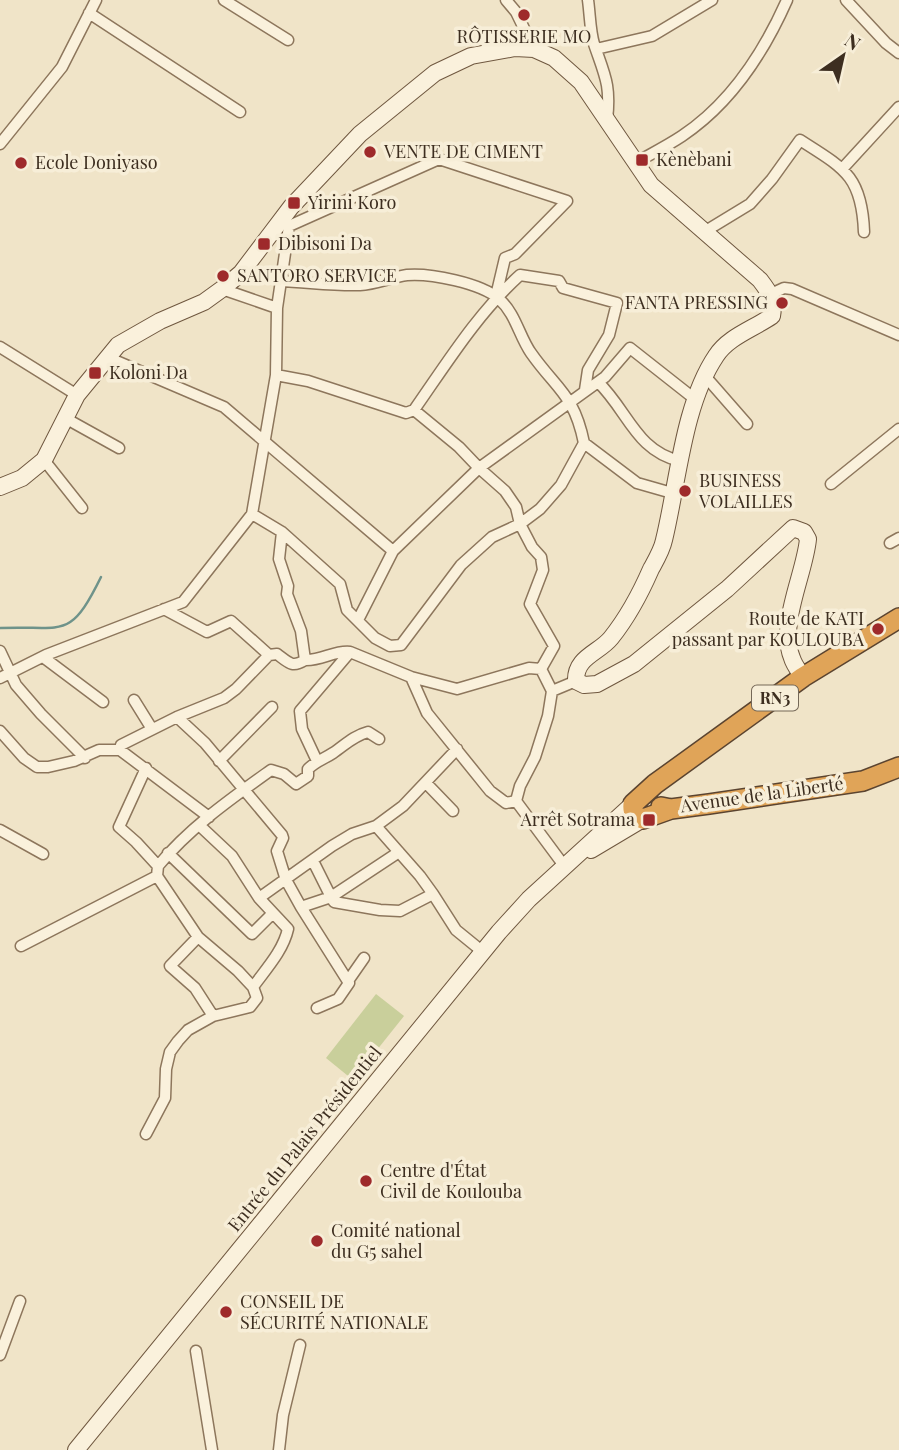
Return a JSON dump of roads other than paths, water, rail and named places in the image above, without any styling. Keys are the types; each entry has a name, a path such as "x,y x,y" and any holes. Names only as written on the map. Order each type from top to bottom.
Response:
{"highway":[{"name":"RN3","path":"638,812 655,784 803,677 899,618"},
{"name":"Avenue de la Liberté","path":"655,784 651,797 654,803 660,807 671,808 863,780 899,768"},
{"path":"638,812 671,808"}],"street":[{"path":"0,144 62,67 96,0"},
{"path":"224,0 288,40"},
{"path":"506,0 516,12 534,49"},
{"path":"588,0 596,49 610,95 607,120"},
{"path":"596,49 652,36 712,0"},
{"path":"635,163 682,135 729,95 758,55 787,0"},
{"path":"846,0 886,43 899,53"},
{"path":"89,13 240,112"},
{"path":"0,487 22,478 44,460 77,395 118,345 204,302 222,289 240,273 291,207 359,134 435,73 471,56 515,48 534,49 555,58 581,82 651,185 760,280 771,294 774,304 772,316 729,342 716,355 696,400 672,493 664,542 645,583 610,639 582,662 576,672 576,681"},
{"path":"843,168 899,107"},
{"path":"704,232 750,204 800,140 843,168 858,191 864,232"},
{"path":"5,675 43,657 183,602 253,514 276,375 277,308 289,226 439,159 567,201 515,254 505,258 496,296"},
{"path":"280,281 361,285 410,275 460,281 496,296 506,306 529,350 571,402 584,443 637,483 672,493"},
{"path":"276,375 308,381 406,413 414,410 479,317 496,296 520,275 559,281 563,288 617,303 609,335 588,370 584,390"},
{"path":"771,294 784,288 792,289 899,335"},
{"path":"222,289 277,308"},
{"path":"0,347 77,395"},
{"path":"358,620 393,551 478,468 605,377 629,348 696,400"},
{"path":"107,357 224,407 393,551"},
{"path":"705,376 747,424"},
{"path":"598,382 612,396 645,444 664,457 680,461"},
{"path":"414,410 459,447 505,491 516,507 520,524 532,547 541,557 543,570 530,604 554,646 541,669"},
{"path":"65,418 119,448"},
{"path":"831,484 899,429"},
{"path":"253,514 282,532 340,584 347,610 375,638 390,646 401,645 461,565 492,537 520,524 540,509 561,485 584,443"},
{"path":"44,460 82,508"},
{"path":"552,691 576,681 584,685 597,684 634,664 727,589 793,528 804,532 808,539 791,611 789,638 790,656 803,677"},
{"path":"282,532 279,559 301,631 305,660"},
{"path":"164,609 207,632 231,621 270,655"},
{"path":"0,651 5,675 85,758"},
{"path":"120,750 121,745 152,729 225,698 270,655 277,654 295,666 305,660 319,660 344,651 350,652 411,677 457,689 529,668 541,669"},
{"path":"317,761 302,729 300,711 350,652"},
{"path":"43,657 103,702"},
{"path":"516,802 520,786 535,757 548,716 552,691 541,669"},
{"path":"411,677 427,713 490,792 506,803 516,802"},
{"path":"134,700 152,729"},
{"path":"219,761 272,707"},
{"path":"177,717 205,743 282,835 277,851 286,880 348,981"},
{"path":"0,731 24,758 37,767 85,758 99,750 120,750 209,817"},
{"path":"22,946 158,871 168,853 199,825 271,770 284,774 296,784 308,776 308,769 317,761 334,752 347,740 368,732 379,739"},
{"path":"259,898 332,846 352,834 376,826 398,811 457,749"},
{"path":"146,768 119,827 136,842 158,871 198,937 239,971 253,987 257,998 250,1007 213,1016 188,1030 170,1052 166,1069 165,1098 146,1134"},
{"path":"426,783 453,811"},
{"path":"516,802 569,863"},
{"name":"Entrée du Palais Présidentiel","path":"76,1450 529,899 569,863 638,812"},
{"path":"199,825 232,856 259,898 288,929 286,940 253,987"},
{"path":"376,826 433,894 456,930 483,952"},
{"path":"0,830 43,854"},
{"path":"301,907 331,897 399,852"},
{"path":"168,853 252,934 273,913"},
{"path":"313,861 334,902 400,911 433,894"},
{"path":"198,937 170,966 195,988 213,1016"},
{"path":"317,1008 338,999 364,958"},
{"path":"0,1354 20,1301"},
{"path":"279,1450 283,1415 300,1345"},
{"path":"196,1351 212,1450"}],"waterway":[{"path":"0,628 52,628 72,621 81,612 101,577"}],"place":[{"name":"RÔTISSERIE MO","path":"524,15"},
{"name":"VENTE DE CIMENT","path":"370,152"},
{"name":"Kènèbani","path":"642,160"},
{"name":"Ecole Doniyaso","path":"21,163"},
{"name":"Yirini Koro","path":"294,203"},
{"name":"Dibisoni Da","path":"264,244"},
{"name":"SANTORO SERVICE","path":"223,276"},
{"name":"FANTA PRESSING","path":"782,303"},
{"name":"Koloni Da","path":"95,373"},
{"name":"BUSINESS VOLAILLES","path":"685,491"},
{"name":"Route de KATI passant par KOULOUBA","path":"878,629"},
{"name":"Arrêt Sotrama","path":"649,820"},
{"name":"Centre d'État Civil de Koulouba","path":"366,1181"},
{"name":"Comité national du G5 sahel","path":"317,1241"},
{"name":"CONSEIL DE SÉCURITÉ NATIONALE","path":"226,1312"}]}
